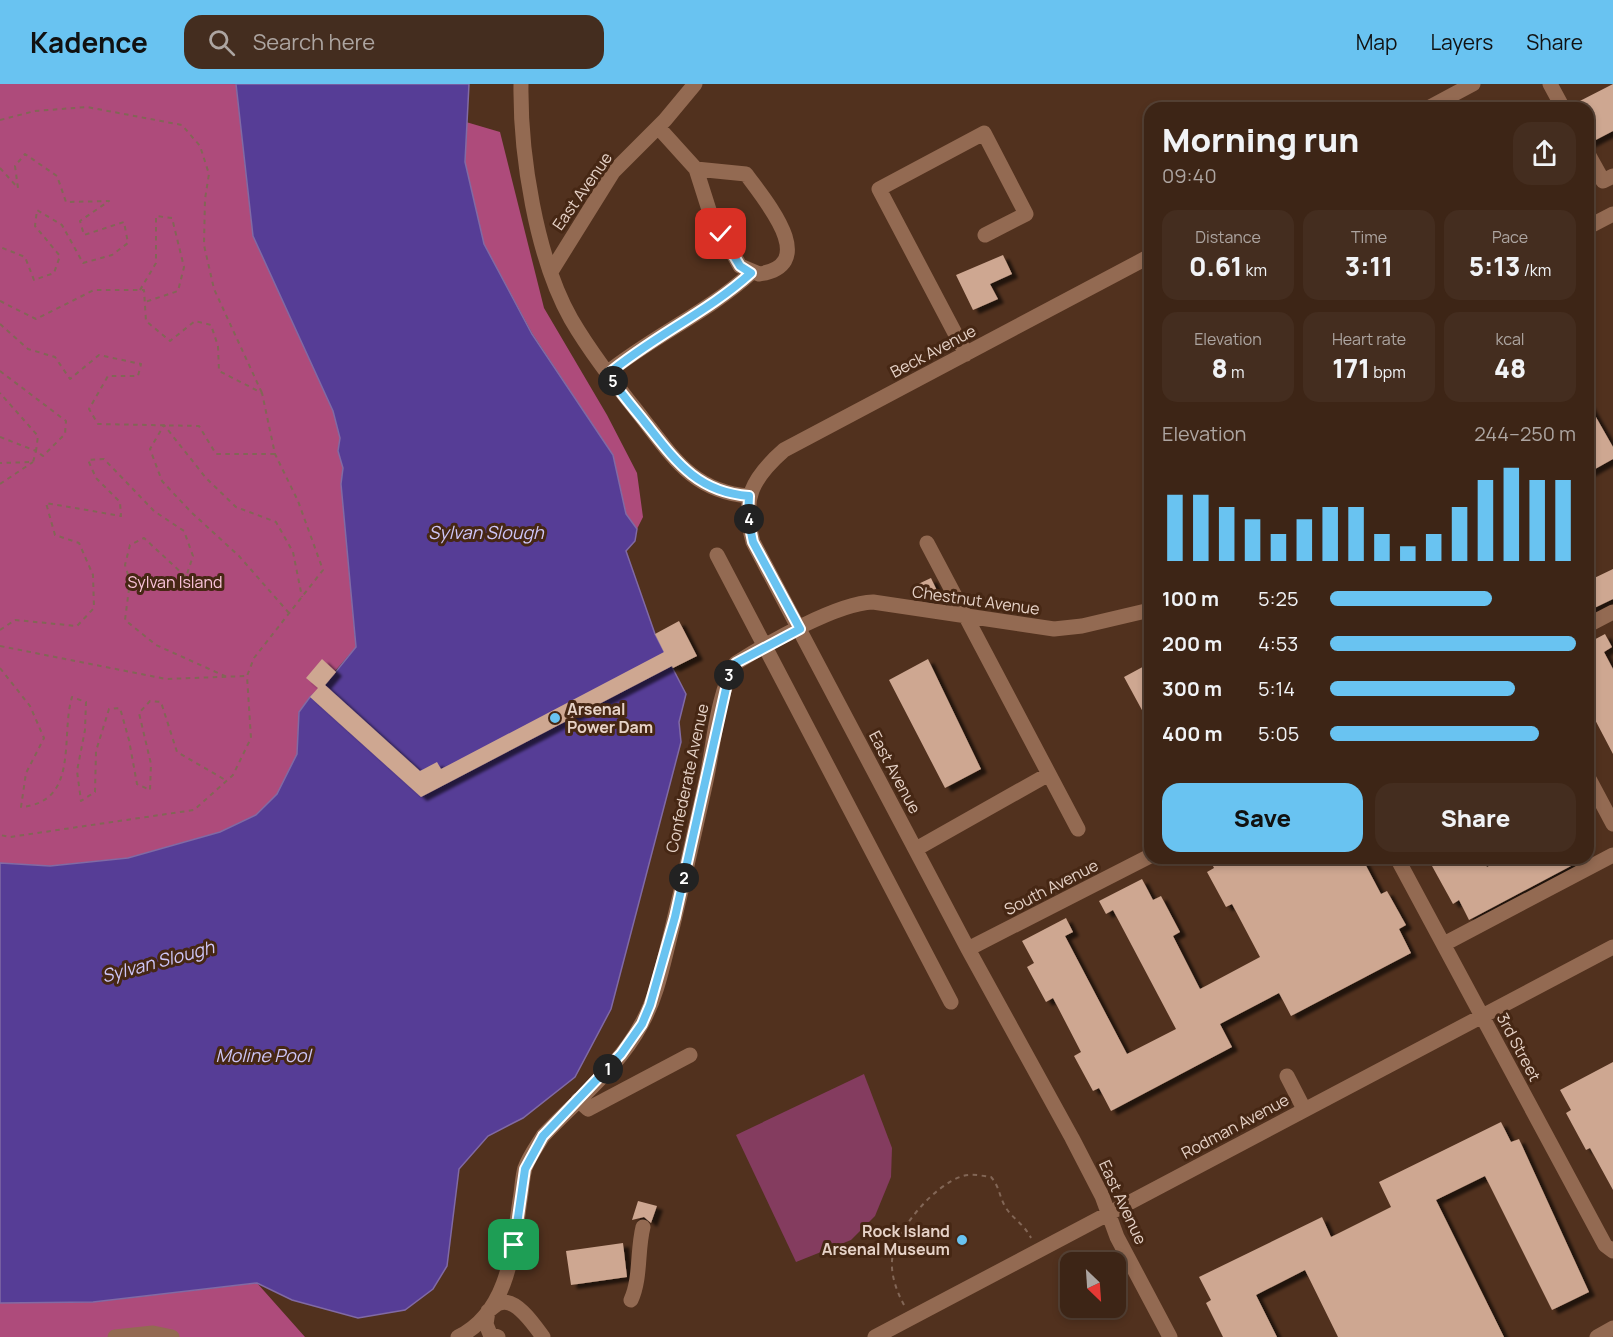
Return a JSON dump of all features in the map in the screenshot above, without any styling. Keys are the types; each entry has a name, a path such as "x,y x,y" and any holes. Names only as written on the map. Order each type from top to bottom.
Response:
{"street":[{"name":"East Avenue","path":"521,84 521,108 528,175 543,248 571,319 608,374 674,459 691,476 722,491 749,496 748,518 753,542 968,949 1072,1138 1170,1337"},
{"name":"East Avenue","path":"552,270 613,172 658,127 695,84"},
{"path":"1439,102 1473,84"},
{"path":"1550,84 1560,102"},
{"path":"658,127 696,169 710,213 740,266 751,273 767,273 781,265 786,256 788,238 746,174 696,169"},
{"path":"966,354 879,189 984,133 1026,214 985,235"},
{"path":"1594,165 1603,181 1613,176"},
{"path":"1594,224 1613,214"},
{"name":"Beck Avenue","path":"749,496 760,473 784,450 1144,259"},
{"path":"608,374 635,351 729,292 751,273"},
{"path":"927,543 1078,829"},
{"path":"717,555 951,1002"},
{"name":"Chestnut Avenue","path":"800,629 833,611 858,603 873,602 966,618 1061,629 1144,611"},
{"path":"1594,622 1613,612"},
{"name":"Confederate Avenue","path":"458,1337 466,1333 488,1311 504,1285 514,1245 525,1169 543,1136 621,1054 642,1024 650,1005 675,917 729,675 736,663 800,629"},
{"path":"916,849 1049,774"},
{"path":"1594,788 1613,824"},
{"path":"1444,944 1613,855"},
{"name":"South Avenue","path":"968,949 1144,859"},
{"name":"3rd Street","path":"1400,864 1605,1245 1613,1251"},
{"name":"Rodman Avenue","path":"875,1337 1613,947"},
{"path":"578,1100 588,1109 690,1055"},
{"path":"1287,1076 1304,1109"},
{"path":"631,1300 637,1288 638,1250 643,1227"},
{"path":"498,1337 490,1334 486,1324 488,1311 500,1302 509,1303 532,1322 543,1337"},
{"path":"1597,1337 1613,1328"},
{"path":"115,1337 153,1333 172,1337"}],"path":[{"path":"0,120 35,111 87,107 182,125 200,146 209,174 205,199 204,245 214,289 262,393 275,454 298,501 322,570 254,658 247,676 251,738 233,775 194,810 10,837 0,835"},
{"path":"0,168 18,188 15,166 26,154 57,176 66,202 109,201 80,221 84,235 124,222 128,243 112,255 83,263 62,225 37,210 35,226 60,256 54,273 34,280 25,257 0,247"},
{"path":"140,290 156,263 156,216 172,218 184,267 178,291 145,302"},
{"path":"0,301 36,319 94,290 144,290 146,321 170,341 195,321 211,325 218,346 219,371 262,393"},
{"path":"0,324 28,349 55,357 70,379 99,355 141,364 138,376 108,376 89,409 98,424 199,426 216,454 275,454"},
{"path":"0,371 66,421 65,434 43,456 0,437"},
{"path":"0,393 38,436 33,462 0,483"},
{"path":"164,425 207,478 236,507 276,522 293,552 302,597"},
{"path":"164,425 150,449 162,481 191,512 239,556 289,613"},
{"path":"0,630 15,620 77,626 94,608 93,575 79,543 55,535 46,503 121,516 120,502 96,478 88,460 104,459 154,510 184,531 193,556 186,577 144,538 130,545 125,565 130,581 125,620 156,645 227,677"},
{"path":"0,463 33,462"},
{"path":"0,646 166,679 247,676"},
{"path":"0,668 30,706 44,738 26,773 21,807 37,806 58,788 66,754 66,715 72,697 86,702 85,729 77,771 81,801 95,792 96,751 109,709 120,708 137,784 150,790 151,764 139,713 150,701 161,702 177,752 227,781"},
{"path":"911,1318 895,1283 892,1261 896,1243 908,1221 949,1183 963,1176 991,1177 998,1184 1006,1209 1024,1225 1038,1251"}],"shaded area":[{"path":"864,1074 892,1148 891,1177 875,1216 851,1240 796,1262 736,1135"}],"green space":[{"name":"Sylvan Island","path":"0,84 236,84 253,236 333,411 340,438 338,451 343,468 341,484 356,647 299,712 297,754 277,794 256,815 220,832 128,858 50,866 0,863"},
{"path":"466,122 500,132 544,308 607,415 637,473 643,517 637,529 626,514 613,455 532,333 484,244 465,162"},
{"path":"257,1283 305,1337 0,1337 0,1303 93,1302"}],"water":[{"name":"Moline Pool","path":"236,84 469,84 465,162 484,244 532,334 613,455 626,514 637,529 635,541 626,551 655,634 686,694 679,722 681,742 611,1009 575,1077 523,1118 488,1136 459,1169 447,1266 433,1289 405,1310 358,1318 292,1300 257,1283 93,1302 0,1303 0,863 50,866 128,858 220,832 256,815 277,794 297,754 299,712 356,647 341,484 343,468 338,451 340,438 333,411 253,236"}],"building":[{"path":"1613,84 1613,131 1594,141 1594,102 1578,102"},
{"path":"1003,255 1012,274 990,284 998,299 973,310 956,275"},
{"path":"1594,414 1613,447 1613,459 1594,470"},
{"path":"1613,569 1613,599 1594,608 1594,578"},
{"path":"931,578 939,595 923,600 916,585"},
{"name":"Arsenal Power Dam","path":"679,621 697,656 673,668 672,666 421,797 310,697 318,688 306,678 322,659 336,672 325,685 420,771 437,762 441,769 664,652 655,634"},
{"path":"1605,634 1612,647 1604,652 1613,669 1613,754 1594,718 1594,640"},
{"path":"928,659 981,769 945,788 889,680"},
{"path":"1144,666 1143,712 1124,677"},
{"path":"1212,864 1365,864 1381,894 1387,891 1406,925 1399,929 1411,953 1291,1016 1279,993 1220,1024 1232,1047 1111,1111 1099,1088 1093,1091 1074,1056 1081,1052 1053,998 1046,1002 1027,967 1034,963 1022,941 1066,918 1073,932 1065,936 1127,1054 1176,1029 1113,910 1106,914 1099,901 1142,879 1153,900 1161,896 1180,932 1173,936 1200,989 1260,957 1232,904 1226,907 1207,872 1214,868"},
{"path":"1436,864 1485,864 1487,867 1493,864 1575,864 1469,920 1459,900 1453,904 1432,866"},
{"path":"1613,1062 1613,1190 1590,1148 1586,1150 1566,1113 1571,1110 1560,1090"},
{"path":"1501,1122 1511,1142 1519,1139 1589,1292 1552,1310 1485,1176 1436,1200 1504,1337 1338,1337 1305,1270 1256,1295 1277,1337 1223,1337 1206,1303 1211,1300 1199,1277 1322,1217 1331,1237 1391,1207 1379,1182"},
{"path":"638,1201 657,1206 651,1223 644,1217 632,1220"},
{"path":"623,1243 627,1277 571,1285 566,1251"}],"place":[{"name":"Arsenal Power Dam","path":"555,718"},
{"name":"Rock Island Arsenal Museum","path":"962,1240"}],"route":[{"path":"514,1245 525,1169 533,1152 543,1136 621,1054 642,1024 658,984 729,675 736,663 800,629 753,542 748,518 749,496 722,491 705,485 691,476 674,459 608,374 635,351 729,292 751,273 740,266 721,234"}],"water label":[{"name":"Sylvan Slough","path":"486,533"},
{"name":"Sylvan Slough","path":"158,962"}]}
